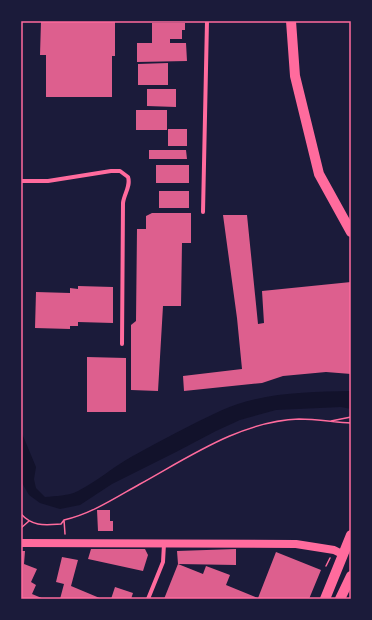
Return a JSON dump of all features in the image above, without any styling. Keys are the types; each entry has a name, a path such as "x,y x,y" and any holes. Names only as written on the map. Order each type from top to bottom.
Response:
{"highway":[{"path":"291,21 295,76 319,174 351,232"},
{"path":"325,599 351,535"},
{"path":"340,599 351,576"}],"main road":[{"path":"21,543 296,544 334,550 342,554"}],"street":[{"path":"203,212 207,21"},
{"path":"21,181 48,181 116,170 124,173 128,177 129,184 124,195 123,203 122,344"},
{"path":"148,599 163,562 164,544"}],"path":[{"path":"329,422 351,417"},
{"path":"21,514 29,521 40,524 61,524 64,520 91,512 181,461 232,435 250,429 276,422 300,420 351,423"},
{"path":"64,520 66,543"},
{"path":"21,528 29,521"}],"shaded area":[{"path":"351,391 351,409 341,407 276,410 240,420 112,484 80,505 60,509 40,503 29,495 22,483 21,431 36,467 34,479 36,488 45,497 62,496 78,491 142,451 220,411 236,405 252,400 284,394"}],"building":[{"path":"41,21 115,21 115,56 112,56 112,97 46,97 46,55 40,55"},
{"path":"152,23 185,23 185,30 182,30 182,39 170,39 170,43 186,43 187,61 137,62 137,43 152,43"},
{"path":"168,63 168,85 138,85 138,64"},
{"path":"147,89 176,89 176,107 147,106"},
{"path":"136,110 167,110 167,130 136,130"},
{"path":"168,129 187,129 187,146 168,146"},
{"path":"149,150 186,150 187,159 149,159"},
{"path":"156,165 189,165 189,183 156,183"},
{"path":"159,191 189,191 189,208 159,208"},
{"path":"152,213 191,213 191,243 182,243 181,306 163,306 158,391 131,390 131,325 136,321 137,229 146,229 146,216"},
{"path":"223,215 247,215 258,324 264,323 262,291 351,282 351,374 326,372 283,376 262,383 184,391 183,376 242,369 237,318"},
{"path":"78,286 113,287 113,323 78,322 78,326 70,326 70,329 35,328 36,292 70,293 70,288 78,289"},
{"path":"87,357 126,358 126,412 87,412"},
{"path":"97,510 110,510 110,521 113,521 113,531 98,531"},
{"path":"91,549 145,549 148,555 143,571 88,559"},
{"path":"236,549 236,565 178,564 177,551"},
{"path":"21,551 25,551 24,564 37,569 31,582 36,585 32,594 44,599 21,599"},
{"path":"276,552 321,570 309,599 164,599 178,564 203,574 206,566 230,575 226,585 258,598"},
{"path":"62,557 78,560 71,586 102,599 60,599 64,584 56,582"},
{"path":"115,587 133,593 131,599 111,599"}]}
